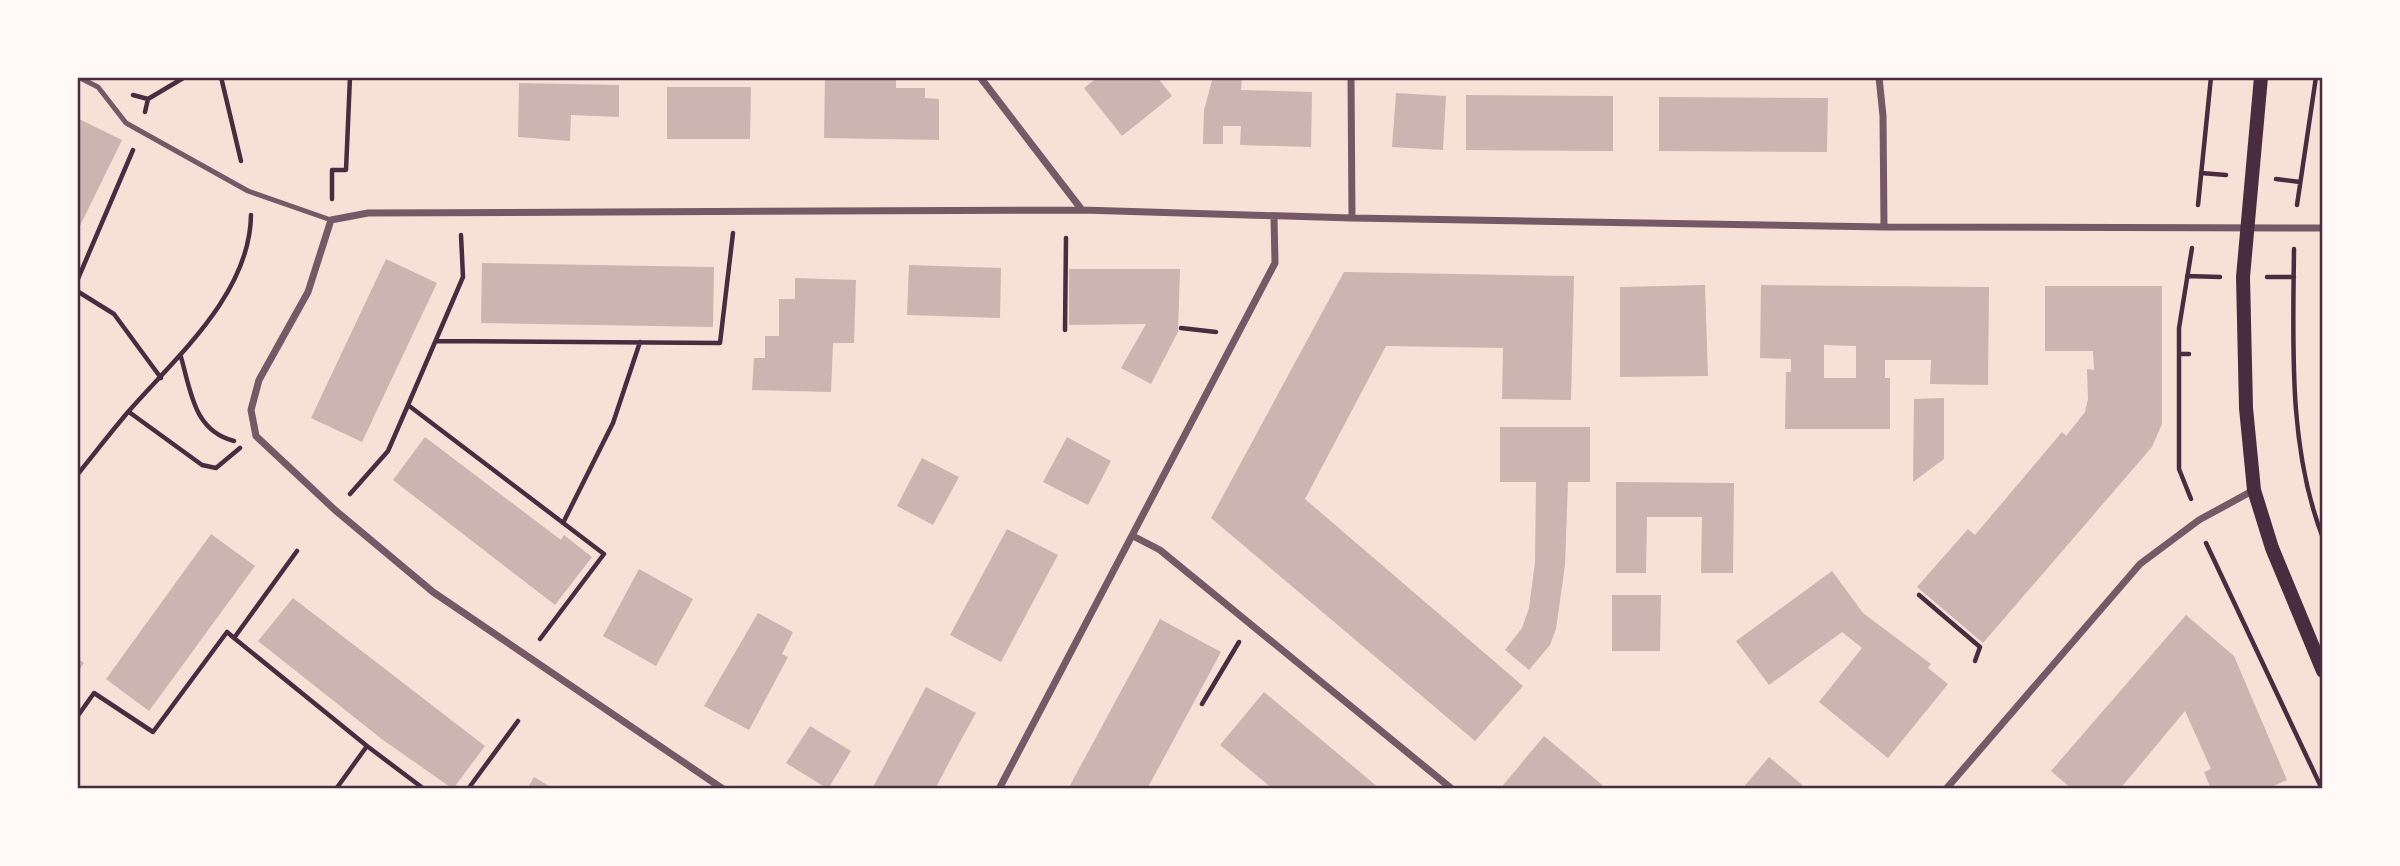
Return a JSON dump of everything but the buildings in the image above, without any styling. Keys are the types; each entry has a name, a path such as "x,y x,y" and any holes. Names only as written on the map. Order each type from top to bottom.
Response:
{"main road":[{"path":"2261,77 2243,277 2246,408 2254,490 2272,548 2323,671"}],"street":[{"path":"980,77 1082,210"},
{"path":"1351,77 1352,218"},
{"path":"1879,77 1883,116 1884,227"},
{"path":"723,789 433,593 335,510 256,436 250,410 259,380 308,292 331,220 368,213 1082,210 1352,218 1884,227 2323,228"},
{"path":"999,789 1275,263 1274,216"},
{"path":"1946,789 2140,564 2199,520 2254,490"},
{"path":"1133,536 1160,550 1452,789"}],"lane":[{"path":"78,77 98,87 126,122 141,131 248,191 331,220"}],"path":[{"path":"98,87 148,99 185,77"},
{"path":"77,475 129,412 181,356 221,303 246,249 251,217 248,191 221,77"},
{"path":"331,220 332,170 346,170 350,77"},
{"path":"2211,77 2195,228 2179,328 2179,469 2210,556 2322,789"},
{"path":"2316,77 2295,228 2295,397 2309,503 2323,538"},
{"path":"77,281 141,131 148,99"},
{"path":"436,341 720,342 736,211"},
{"path":"355,489 388,451 463,277 461,231"},
{"path":"1065,330 1066,238"},
{"path":"77,291 114,314 161,378"},
{"path":"1181,328 1238,334"},
{"path":"563,523 613,423 640,342"},
{"path":"2179,354 2189,354"},
{"path":"181,356 197,414 212,433 233,441 256,436"},
{"path":"408,405 604,554 527,657"},
{"path":"129,412 202,465 216,468"},
{"path":"2179,440 2188,440"},
{"path":"234,638 298,551"},
{"path":"1919,595 1980,647 1975,661"},
{"path":"1202,704 1233,650 1253,625"},
{"path":"77,718 94,693 153,732 227,632 424,789"},
{"path":"468,789 518,721"},
{"path":"336,789 367,746"}]}
